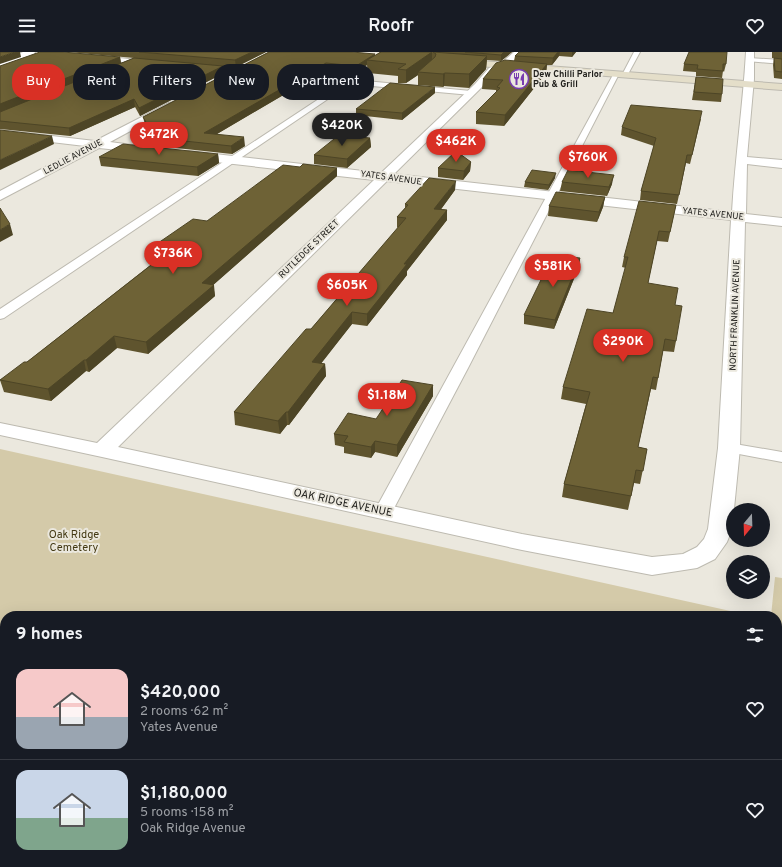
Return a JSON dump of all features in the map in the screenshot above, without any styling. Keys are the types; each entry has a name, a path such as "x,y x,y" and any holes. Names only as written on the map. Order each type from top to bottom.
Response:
{"main road":[{"path":"370,55 389,57"},
{"path":"443,61 782,87"}],"street":[{"name":"RUTLEDGE STREET","path":"102,450 471,93 492,70 502,66 519,52"},
{"path":"0,62 32,53"},
{"path":"0,69 32,53"},
{"name":"NORTH FRANKLIN AVENUE","path":"688,562 706,553 715,542 720,529 729,448 741,160 750,56"},
{"name":"LEDLIE AVENUE","path":"0,196 177,102"},
{"path":"0,133 157,151"},
{"name":"YATES AVENUE","path":"179,154 782,222"},
{"path":"741,160 782,164"},
{"name":"OAK RIDGE AVENUE","path":"0,430 102,450 522,542 652,566 688,562"}],"lane":[{"path":"8,52 32,53"},
{"path":"383,512 603,97 637,52"},
{"path":"750,56 782,62"},
{"path":"374,67 389,57"},
{"path":"95,58 158,64"},
{"path":"130,64 135,62"},
{"path":"408,87 417,79"},
{"path":"374,84 471,93"},
{"path":"0,315 323,100"},
{"path":"729,448 782,457"}],"green space":[{"name":"Oak Ridge Cemetery","path":"0,449 730,611 0,611"},
{"name":"Oak Ridge Cemetery","path":"775,577 782,578 782,611 772,611"}],"building":[{"path":"0,52 15,52 0,57"},
{"path":"40,52 63,52 120,57 102,64 73,64 73,75 65,79 65,64 12,64 12,99 0,104 0,66"},
{"path":"139,52 252,52 235,60"},
{"path":"269,52 352,52 375,54 359,64 277,64 277,91 269,96 269,64 246,64"},
{"path":"381,52 432,52 406,70 398,69 406,64 367,60"},
{"path":"433,52 487,56 469,74 418,72 435,57 436,54"},
{"path":"465,52 504,52 501,55"},
{"path":"519,52 558,52 553,58 515,56"},
{"path":"689,52 727,52 726,64 723,64 723,71 697,69 698,65 684,64"},
{"path":"134,58 201,64 138,64 138,100 155,100 139,108 134,99 69,128 0,121 0,112 30,100 65,100 65,86 73,83 73,100 130,100 130,64 119,64"},
{"path":"774,58 782,59 782,72 775,71"},
{"path":"505,60 547,64 505,115 476,112 500,88 497,87 503,80 483,79 496,63"},
{"path":"206,64 214,65 214,70 206,74"},
{"path":"696,77 723,79 722,94 694,92"},
{"path":"214,80 214,100 262,100 204,133 244,137 231,146 138,136 150,129 143,117 176,100 206,100 206,84"},
{"path":"390,83 435,87 402,113 356,109 368,100 374,100 374,95"},
{"path":"631,105 702,111 692,155 687,155 679,195 641,191 656,138 622,127"},
{"path":"0,130 52,136 0,160"},
{"path":"339,135 370,138 347,159 314,155"},
{"path":"123,144 218,154 197,167 99,157"},
{"path":"456,151 471,162 464,171 438,168"},
{"path":"303,164 337,168 202,283 214,285 146,342 114,336 48,389 0,380 24,362 27,362 164,255 145,252 193,219 207,221 283,165 300,167"},
{"path":"532,170 556,173 549,185 525,182"},
{"path":"568,170 614,175 609,187 562,182"},
{"path":"429,178 456,181 434,209 447,210 404,264 407,264 367,314 352,312 312,362 325,364 288,412 286,412 278,421 234,412 306,329 311,329 406,218 397,217 408,205 405,204"},
{"path":"556,192 605,197 599,212 549,206"},
{"path":"639,201 676,205 670,232 659,231 648,283 678,288 675,305 682,306 676,341 665,339 658,378 653,377 638,447 647,449 643,471 636,470 631,496 564,484 590,392 563,387 587,309 613,313 628,257 624,257"},
{"path":"0,208 10,224 0,230"},
{"path":"553,255 580,258 555,320 524,315"},
{"path":"402,380 433,385 397,445 375,441 371,447 344,442 348,436 334,434 348,413 376,419"}],"place":[{"name":"Dew Chilli Parlor Pub & Grill","path":"519,79"}]}
